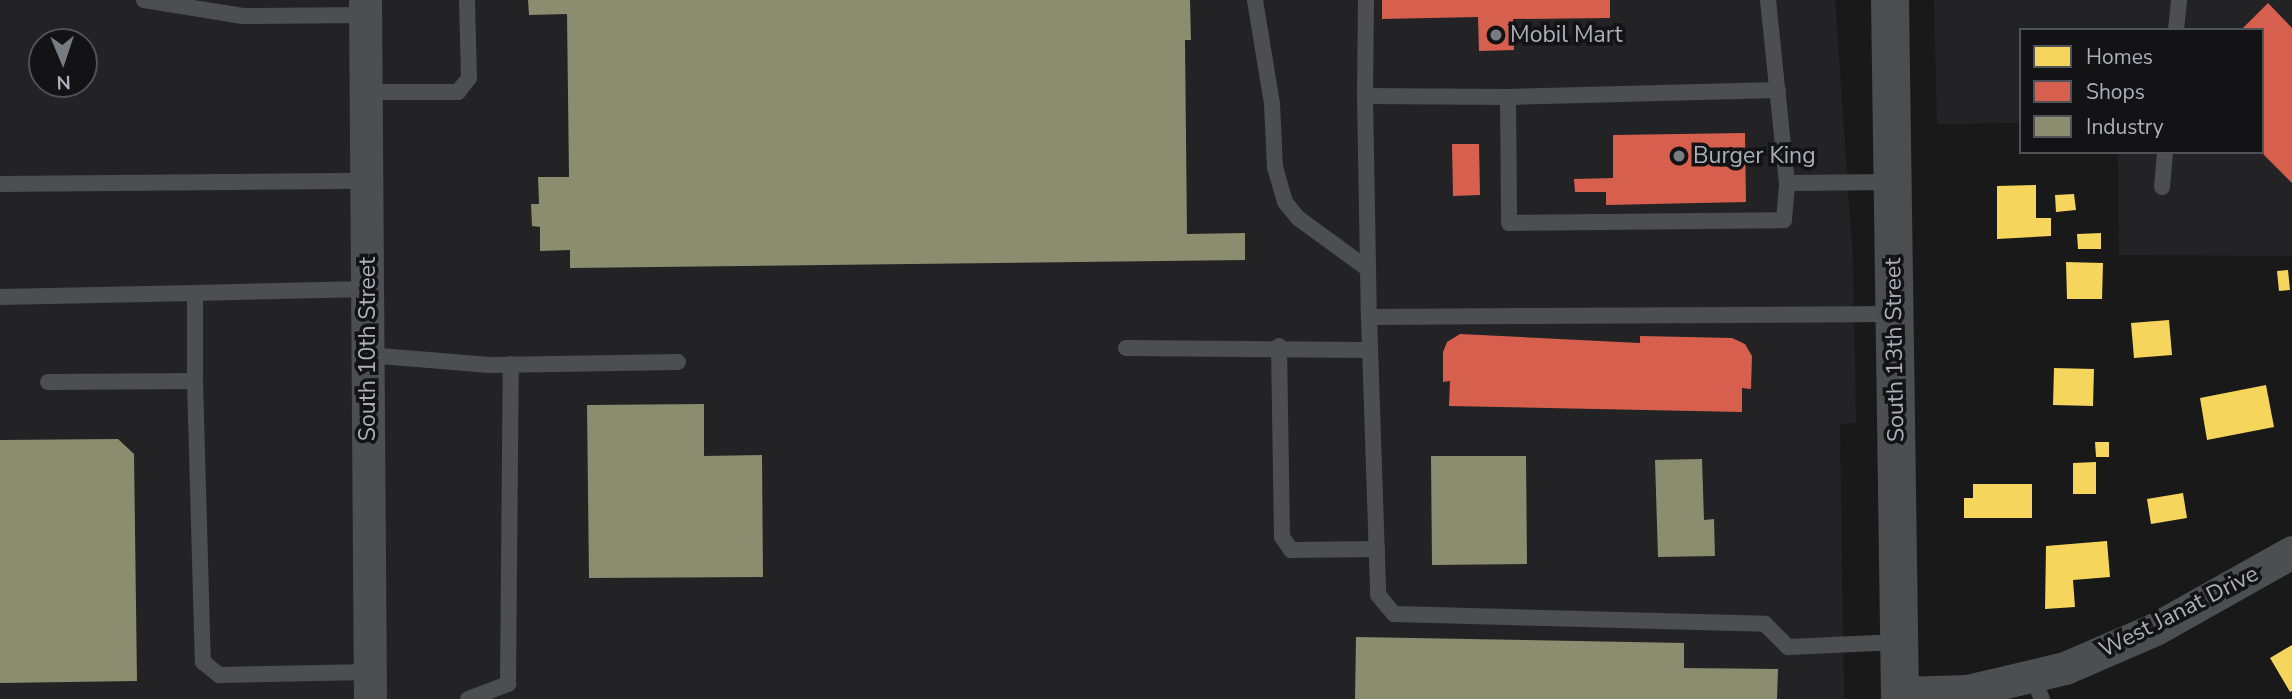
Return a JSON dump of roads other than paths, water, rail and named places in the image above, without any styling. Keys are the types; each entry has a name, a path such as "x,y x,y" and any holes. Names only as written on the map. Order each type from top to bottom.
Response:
{"street":[{"name":"South 13th Street","path":"1890,0 1900,696"},
{"name":"South 10th Street","path":"365,8 370,685"},
{"name":"West Janat Drive","path":"1900,696 2038,688 2155,629 2292,552"}],"lane":[{"path":"144,0 243,16 365,8"},
{"path":"365,92 458,92 469,78 467,0"},
{"path":"1255,0 1272,104 1275,167 1285,202 1298,218 1368,270"},
{"path":"1366,0 1364,96 1369,350 1378,595 1394,614 1765,624 1788,647 1899,642"},
{"path":"1508,97 1509,223 1784,220 1787,183 1768,0"},
{"path":"2176,28 2179,0"},
{"path":"1364,96 1508,97 1778,90"},
{"path":"2162,187 2165,154"},
{"path":"0,184 366,181"},
{"path":"1787,183 1893,182"},
{"path":"0,297 367,289"},
{"path":"195,293 202,662 219,675 370,685"},
{"path":"1369,317 1894,314"},
{"path":"1126,348 1279,346 1369,350"},
{"path":"1279,346 1282,537 1292,550 1377,549"},
{"path":"368,355 511,364 678,362"},
{"path":"468,699 508,684 511,364"},
{"path":"48,382 195,381"}],"place":[{"name":"Mobil Mart","path":"1496,35"},
{"name":"Burger King","path":"1679,156"}]}
